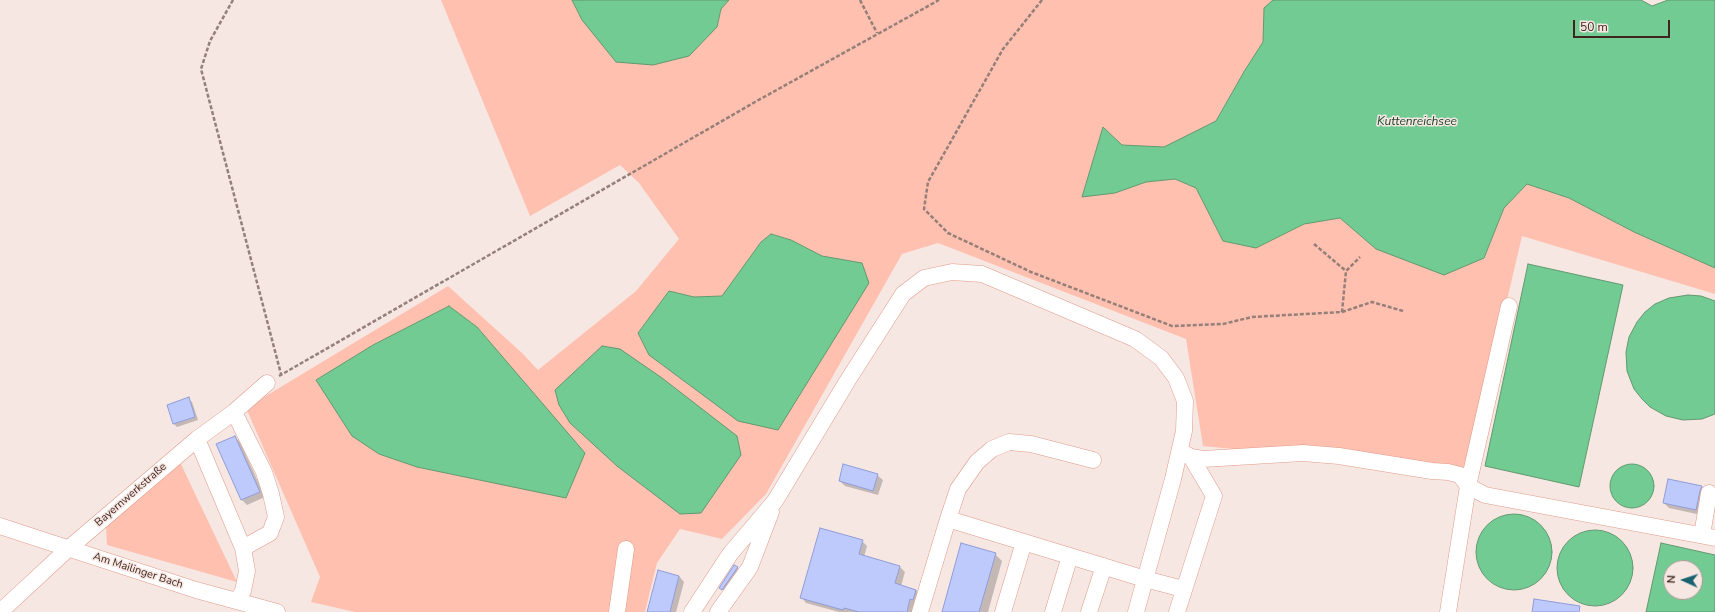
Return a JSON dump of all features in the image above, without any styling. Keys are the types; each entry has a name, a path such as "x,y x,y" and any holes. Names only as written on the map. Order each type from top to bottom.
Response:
{"street":[{"path":"692,612 730,554 775,501 848,380 903,294 924,278 952,272 982,274 1135,339 1162,358 1176,378 1185,401 1185,454 1173,479 1136,612"},
{"path":"1448,612 1468,486 1508,306"},
{"name":"Bayernwerkstraße","path":"0,612 68,549 197,439 234,412 274,379"},
{"path":"234,412 264,472 276,517 270,533 243,548"},
{"path":"197,439 243,548 247,571 243,591 238,601"},
{"path":"920,612 958,489 977,462 992,449 1009,442 1031,444 1093,460"},
{"path":"1185,454 1202,459 1303,453 1339,456 1432,471 1448,472 1460,475 1468,486 1485,495 1708,536 1709,494"},
{"path":"1177,612 1183,589 1214,496 1185,454"},
{"path":"718,612 750,567 775,501"},
{"path":"948,519 1145,579 1183,589"},
{"name":"Am Mailinger Bach","path":"0,526 196,590 277,612"},
{"path":"1003,612 1024,542"},
{"path":"616,612 626,549"},
{"path":"1053,612 1070,556"},
{"path":"1089,612 1104,566"}],"path":[{"path":"233,0 210,41 201,69 274,379 755,102 939,0"},
{"path":"860,0 877,33"},
{"path":"1042,0 1003,49 928,182 924,209 948,233 1031,272 1172,326 1223,324 1252,317 1342,312 1372,302 1403,311"},
{"path":"1314,244 1346,272"},
{"path":"1342,312 1346,272 1360,257"}],"shaded area":[{"path":"441,0 572,0 582,20 717,27 721,9 729,0 1273,0 1264,8 1263,42 1216,121 1164,147 1122,145 1103,127 1115,193 1146,182 1175,179 1196,188 1224,241 1256,248 1304,224 1340,218 1376,249 1484,258 1504,208 1527,184 1569,198 1634,232 1715,268 1715,294 1522,236 1467,472 1203,446 1186,339 938,243 902,254 766,494 722,539 680,529 657,563 645,612 355,612 311,602 320,577 246,408 448,286 522,353 538,370 636,291 679,239 639,183 620,165 530,216","holes":["771,234 791,240 822,256 862,263 638,333 669,291 694,297 722,296 761,242","449,306 477,327 534,395 495,483 417,467 379,454 316,380 373,345"]},
{"path":"180,462 237,582 107,545 106,527"}],"water":[{"path":"572,0 729,0 721,9 717,27 689,56 653,65 616,62 582,20"},
{"name":"Kuttenreichsee","path":"1273,0 1641,0 1652,6 1668,0 1715,0 1715,268 1634,232 1569,198 1527,184 1504,208 1484,258 1444,275 1376,249 1340,218 1304,224 1256,248 1223,241 1196,188 1175,179 1146,182 1115,193 1082,197 1103,127 1122,145 1164,147 1216,121 1263,42 1264,8"},
{"path":"771,234 791,240 822,256 862,263 869,283 778,430 738,421 649,355 638,333 669,291 694,297 722,296 761,242"},
{"path":"1528,264 1623,285 1579,487 1485,466"},
{"path":"1688,295 1701,296 1715,301 1715,414 1702,419 1683,420 1666,416 1650,407 1642,399 1634,389 1627,371 1626,352 1629,337 1637,322 1645,312 1655,304 1669,298"},
{"path":"449,306 477,327 585,453 566,498 417,467 379,454 352,436 316,380 373,345"},
{"path":"602,346 620,349 662,378 737,436 741,455 701,513 680,514 617,466 570,423 559,405 555,390"},
{"path":"1632,464 1644,468 1650,474 1654,486 1650,498 1644,504 1632,508 1620,504 1614,498 1610,486 1614,474 1620,468"},
{"path":"1514,514 1529,517 1541,525 1549,537 1552,552 1549,567 1541,579 1529,587 1514,590 1499,587 1487,579 1479,567 1476,552 1479,537 1487,525 1499,517"},
{"path":"1595,530 1610,533 1622,541 1630,553 1633,568 1630,583 1622,595 1610,603 1595,606 1580,603 1568,595 1560,583 1557,568 1560,553 1568,541 1580,533"},
{"path":"1661,543 1715,555 1715,612 1646,612"}],"building":[{"path":"189,397 195,417 173,424 167,405"},
{"path":"235,436 260,492 241,500 216,444"},
{"path":"843,464 878,474 873,491 839,481"},
{"path":"1668,479 1702,486 1696,510 1663,503"},
{"path":"820,528 863,540 859,554 900,566 895,583 916,590 913,600 910,599 907,612 859,612 844,608 843,610 800,598"},
{"path":"961,543 996,553 979,612 942,612"},
{"path":"734,565 738,567 722,590 719,588"},
{"path":"658,570 679,576 670,612 647,612"},
{"path":"1534,599 1580,606 1579,612 1532,612"}]}
